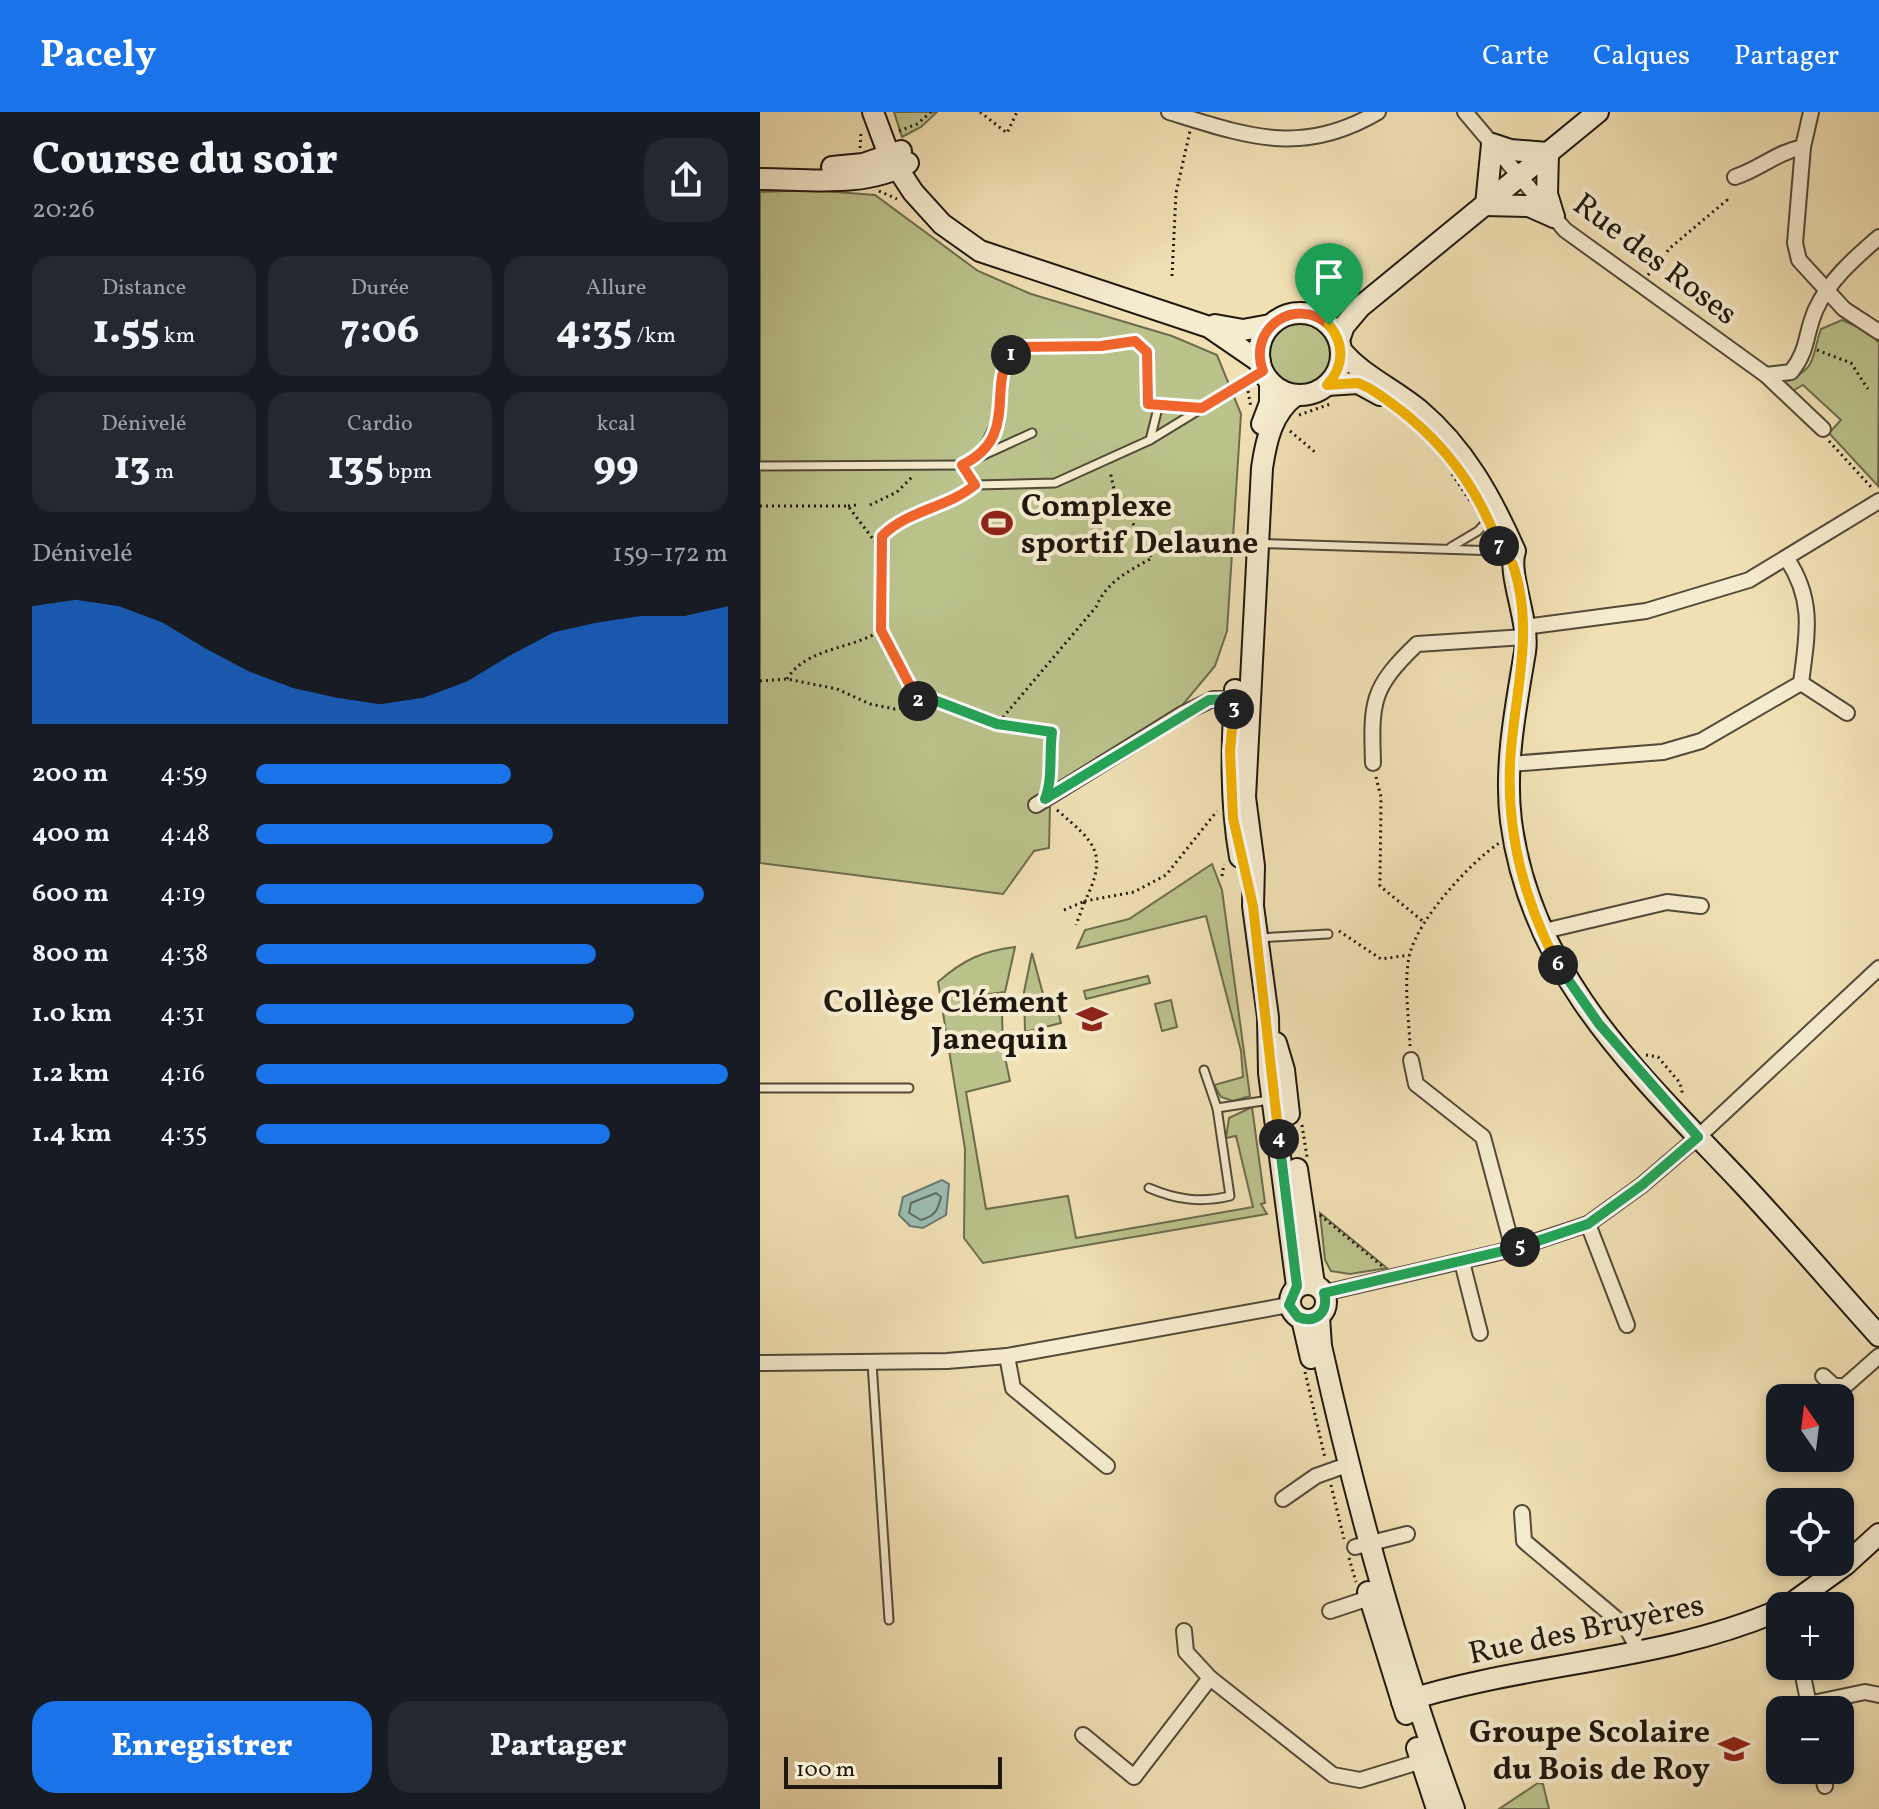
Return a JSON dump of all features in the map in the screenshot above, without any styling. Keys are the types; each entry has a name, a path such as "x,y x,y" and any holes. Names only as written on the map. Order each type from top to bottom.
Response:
{"street":[{"path":"1169,112 1244,136 1287,140 1342,131 1378,112"},
{"name":"Rue des Roses","path":"1465,112 1519,178 1576,238 1766,375 1824,433"},
{"path":"1333,392 1344,326 1360,307 1598,112"},
{"path":"1811,112 1803,147 1795,243 1799,260 1826,291 1879,332"},
{"path":"879,117 942,224 980,251 1209,327 1243,330 1270,325 1291,314 1333,316 1360,307"},
{"path":"850,165 868,150 879,117"},
{"path":"1486,205 1492,144 1510,150 1548,153"},
{"path":"1735,177 1758,170 1777,155 1803,147"},
{"path":"1548,153 1547,194 1554,217"},
{"path":"760,168 850,165 899,154"},
{"path":"760,179 866,178 899,154"},
{"path":"1486,205 1529,206 1554,217"},
{"path":"1766,375 1791,372 1806,355 1812,321 1826,291 1879,237"},
{"path":"1314,315 1329,325 1351,362 1396,393 1451,441 1482,483 1498,514 1515,551 1506,556"},
{"path":"1270,325 1260,342 1270,403 1250,461 1250,543 1241,699 1245,797 1254,866 1253,906 1268,1017 1284,1070 1281,1098 1308,1301 1341,1467 1437,1809"},
{"path":"1209,327 1296,395"},
{"path":"1250,543 1265,442 1278,414 1296,395 1333,392 1358,383 1430,433 1474,490 1506,556 1525,637 1511,818 1517,858 1567,980 1599,1024 1879,1318"},
{"path":"1373,763 1371,710 1378,690 1397,663 1417,644 1525,637 1670,605 1749,580 1787,559 1877,496"},
{"path":"1787,559 1802,582 1808,604 1801,683"},
{"path":"1801,683 1847,713"},
{"path":"1517,764 1663,752 1701,741 1801,683"},
{"path":"1040,802 1209,700 1241,699"},
{"path":"1546,930 1667,902 1701,906"},
{"path":"1546,930 1579,980 1685,1104 1703,1132 1879,1336"},
{"path":"760,1363 872,1363 1007,1356 1308,1301 1513,1249 1588,1224 1642,1185 1703,1132 1879,968"},
{"path":"1411,1060 1416,1084 1483,1137 1513,1249"},
{"path":"1588,1224 1627,1325"},
{"path":"1462,1262 1480,1333"},
{"path":"1007,1356 1013,1388 1107,1466"},
{"path":"1823,1376 1834,1386 1845,1386 1879,1356"},
{"path":"1283,1499 1316,1476 1341,1467"},
{"path":"1522,1513 1524,1541 1626,1627 1640,1652"},
{"path":"1361,1545 1407,1534"},
{"path":"1807,1592 1845,1565 1879,1534"},
{"path":"1330,1611 1376,1595"},
{"name":"Rue des Bruyères","path":"1408,1700 1458,1685 1640,1652 1707,1636 1766,1615"},
{"path":"1184,1631 1186,1652 1210,1678 1333,1775 1360,1780 1422,1761"},
{"path":"1083,1735 1134,1777 1210,1678"},
{"path":"1850,1696 1865,1692 1879,1695"},
{"path":"1408,1700 1454,1809"}],"lane":[{"path":"979,457 1001,412 1005,364 1021,347 1139,343 1147,352 1148,404 1202,408"},
{"path":"962,465 975,485 1055,483 1150,440 1264,372"},
{"path":"1150,440 1159,404"},
{"path":"760,466 962,465 1032,433"},
{"path":"1449,548 1478,531 1489,519"},
{"path":"1250,543 1449,548 1506,556"},
{"path":"1258,938 1328,934"},
{"path":"1149,1188 1171,1197 1207,1201 1230,1196 1217,1108 1204,1070"},
{"path":"760,1088 909,1088"},
{"path":"1217,1108 1281,1098"},
{"path":"872,1363 889,1620"}],"path":[{"path":"899,154 917,124 931,112"},
{"path":"980,112 1007,133 1017,112"},
{"path":"1172,276 1176,193 1193,119"},
{"path":"1648,275 1670,248 1727,200 1725,197"},
{"path":"1806,345 1851,363 1868,389"},
{"path":"1316,453 1287,429 1299,415 1333,392"},
{"path":"1824,433 1877,496"},
{"path":"997,724 1096,607 1101,594 1115,579 1152,558 1114,489 1107,460"},
{"path":"870,505 897,492 925,464"},
{"path":"917,701 881,630 882,536 893,525 959,498 975,485"},
{"path":"760,506 857,505"},
{"path":"848,506 881,548"},
{"path":"787,679 805,658 865,641 881,630"},
{"path":"760,681 787,679 837,689 870,704 895,709 917,701 934,700 997,724 1052,732 1048,761 1050,788 1040,802 1089,838 1098,854 1098,874 1076,925"},
{"path":"1373,763 1381,797 1380,886 1425,923"},
{"path":"1064,910 1085,901 1134,892 1166,875 1186,854 1212,815"},
{"path":"1411,1060 1409,955 1425,923 1481,856 1502,842"},
{"path":"1328,934 1341,930 1381,959 1409,955"},
{"path":"1640,1055 1658,1057 1680,1083 1685,1104"},
{"path":"1301,1120 1309,1165"},
{"path":"1317,1224 1317,1212 1387,1270"}],"green space":[{"path":"894,112 937,112 921,127 902,137"},
{"name":"Complexe sportif Delaune","path":"810,190 875,195 978,271 1031,294 1172,336 1217,355 1241,414 1227,631 1215,666 1180,708 1050,805 1049,848 1034,851 1003,894 760,863 760,192"},
{"path":"1842,320 1870,332 1879,343 1878,486 1829,433 1841,420 1803,385 1789,393 1783,386 1784,381 1803,372 1812,361 1821,329"},
{"path":"1293,321 1307,321 1319,326 1328,335 1333,354 1331,367 1324,378 1307,387 1293,387 1281,382 1272,373 1267,361 1267,347 1272,335 1281,326"},
{"path":"1212,864 1222,890 1250,1096 1233,1101 1221,1097 1214,1085 1243,1077 1241,1051 1206,916 1077,948 1085,930 1129,919"},
{"path":"1015,947 1005,992 989,994 991,1010 1002,1013 1003,1048 1010,1081 966,1092 986,1209 1068,1196 1076,1238 1253,1207 1236,1136 1226,1138 1229,1118 1252,1107 1265,1203 1261,1204 1267,1214 983,1263 964,1238 965,1149 938,982 974,958"},
{"path":"1032,953 1047,1009 1057,1007 1061,1023 1025,1032 1024,992"},
{"path":"1148,976 1150,983 1086,999 1084,991"},
{"path":"1171,1000 1177,1027 1162,1031 1155,1004"},
{"path":"1320,1213 1387,1268 1350,1274 1331,1271 1325,1260"},
{"path":"1538,1783 1543,1784 1549,1809 1499,1809"}],"water":[{"path":"942,1180 949,1184 946,1215 923,1228 910,1226 899,1215 903,1197"}],"place":[{"name":"Complexe sportif Delaune","path":"997,523"},
{"name":"Collège Clément Janequin","path":"1092,1019"},
{"name":"Groupe Scolaire du Bois de Roy","path":"1734,1749"}],"route":[{"path":"1302,313 1314,315 1329,325 1337,336 1341,354 1337,371 1327,385 1358,383 1369,388 1430,433 1474,490 1500,551 1511,561 1519,588 1526,648 1510,764 1511,818 1517,858 1529,901 1540,932 1577,995 1698,1137 1642,1185 1588,1224 1513,1249 1348,1290 1324,1293 1324,1310 1319,1317 1308,1320 1294,1314 1289,1305 1292,1291 1297,1286 1269,1073 1268,1017 1253,906 1233,818 1230,751 1234,699 1209,700 1184,713 1045,799 1050,788 1048,761 1052,732 997,724 934,700 917,701 881,630 880,551 882,536 893,525 943,506 975,485 962,465 979,457 992,436 1001,412 1002,373 1009,357 1021,347 1101,346 1135,341 1143,345 1147,352 1148,404 1202,408 1263,371 1259,357 1260,342 1275,321 1302,313"}]}
